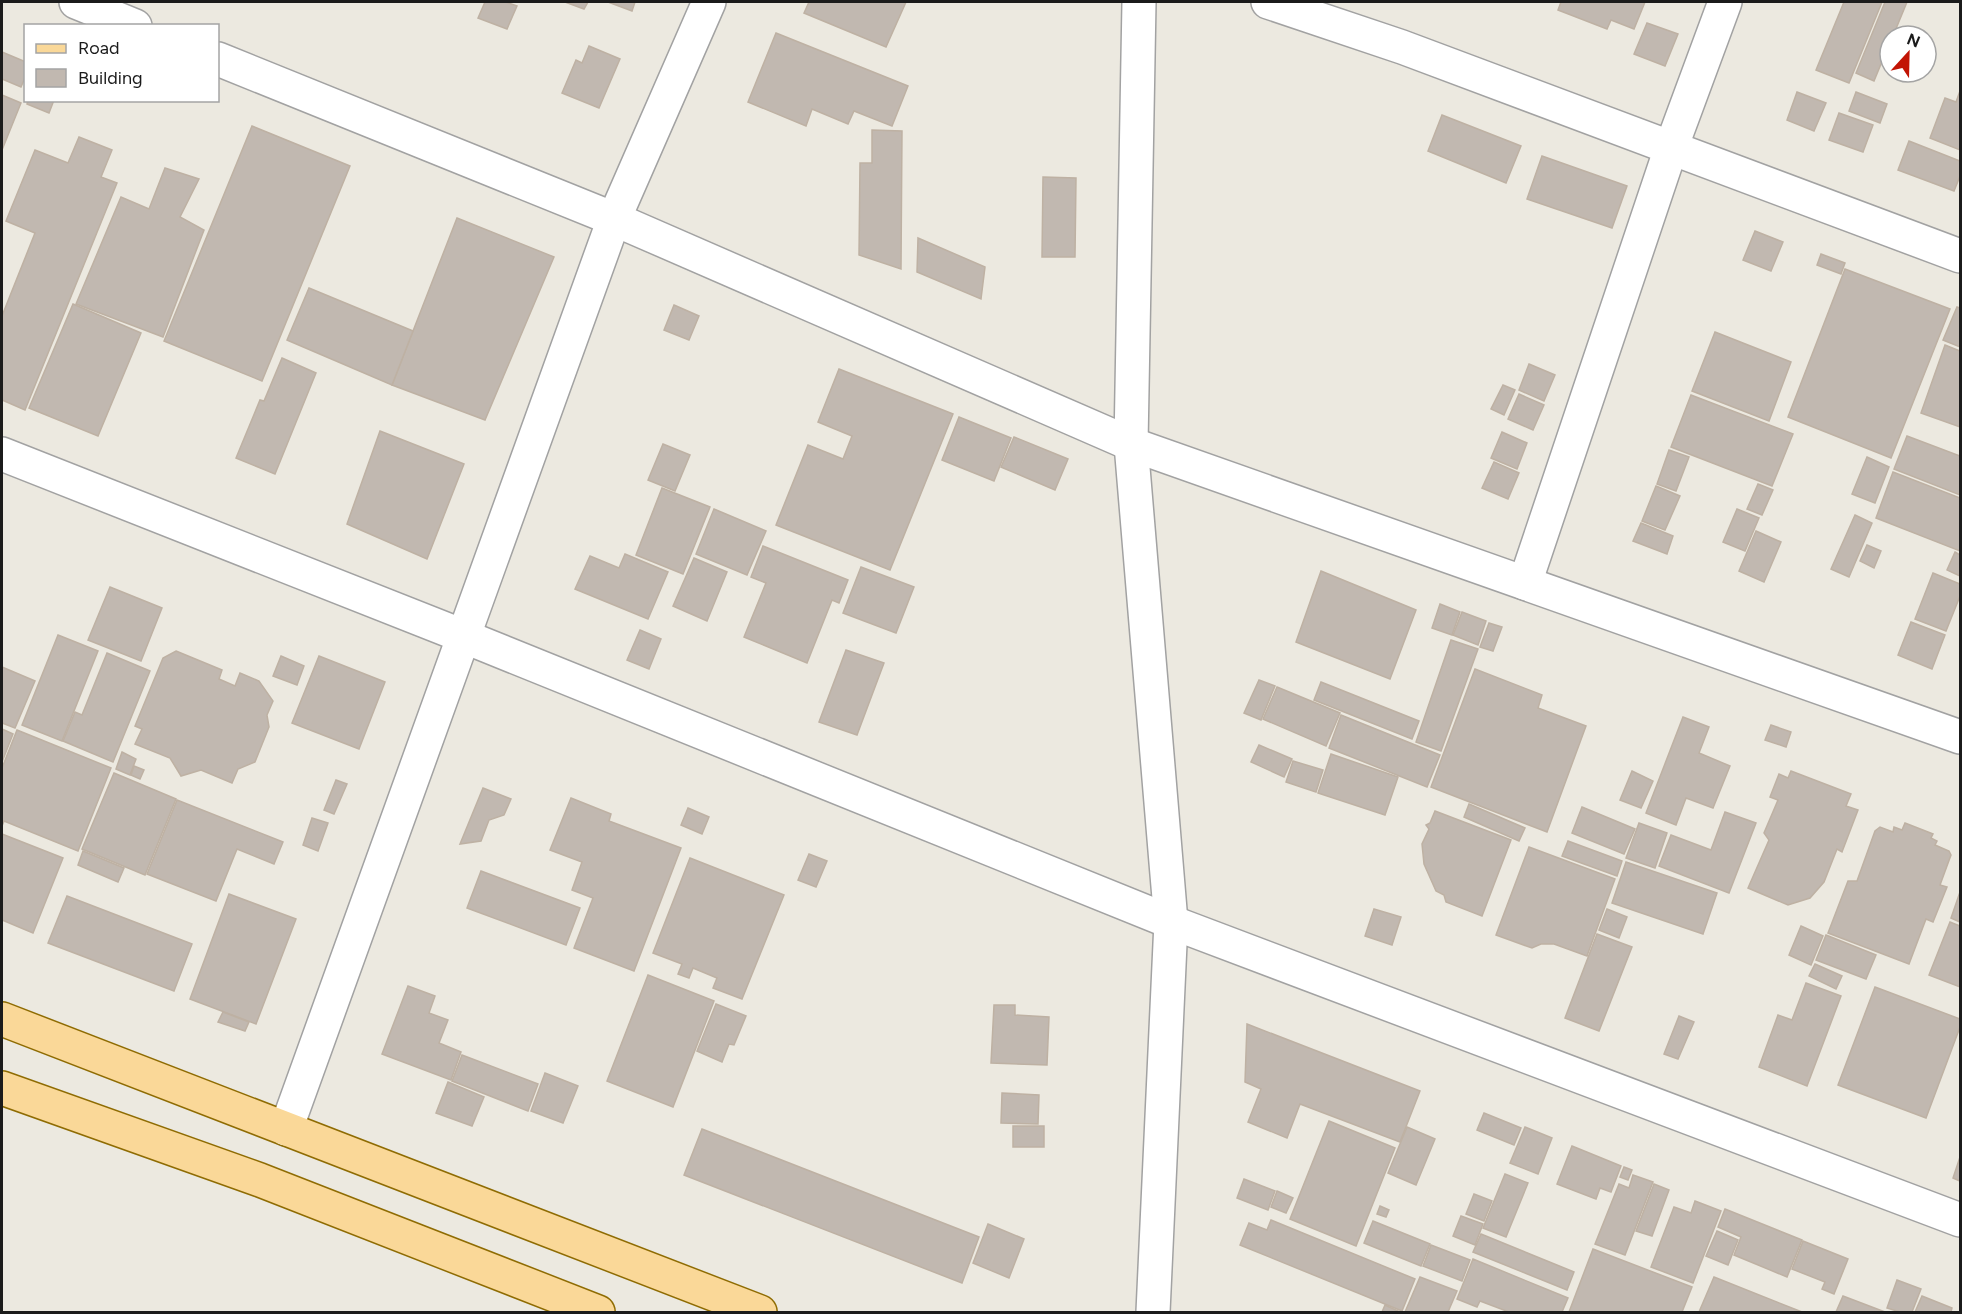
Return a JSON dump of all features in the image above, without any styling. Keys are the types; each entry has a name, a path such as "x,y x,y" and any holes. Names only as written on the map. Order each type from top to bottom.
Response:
{"main road":[{"path":"2,1019 760,1312"},
{"path":"2,1088 260,1180 555,1305 598,1312"}],"street":[{"path":"76,2 130,24"},
{"path":"286,1129 614,219 709,2"},
{"path":"1138,2 1131,444 1171,922 1153,1312"},
{"path":"1268,2 1402,47 1960,256"},
{"path":"1525,583 1671,148 1725,2"},
{"path":"219,59 614,219 1131,444 1960,737"},
{"path":"2,454 463,636 1171,922 1960,1220"}],"building":[{"path":"485,2 506,2 517,6 507,29 478,18"},
{"path":"565,2 588,2 584,9"},
{"path":"608,2 635,2 632,11"},
{"path":"809,2 906,2 886,47 804,13"},
{"path":"1561,2 1645,2 1634,29 1611,20 1607,29 1558,10"},
{"path":"1844,2 1882,2 1849,83 1816,70"},
{"path":"1885,2 1907,2 1898,24 1878,24 1878,71 1874,81 1856,73"},
{"path":"1647,23 1678,34 1665,66 1634,54"},
{"path":"776,33 908,86 892,126 854,111 848,124 812,109 806,126 748,102"},
{"path":"589,46 620,59 599,108 562,93 576,60 582,63"},
{"path":"2,52 24,61 24,80 21,87 2,79"},
{"path":"1960,91 1960,150 1930,138 1945,98 1956,102"},
{"path":"1797,92 1826,103 1814,131 1787,120"},
{"path":"1856,92 1887,104 1880,123 1849,111"},
{"path":"2,95 21,103 2,150"},
{"path":"28,102 53,102 49,113 27,104"},
{"path":"1839,113 1873,125 1863,152 1829,140"},
{"path":"1442,115 1521,146 1506,183 1428,151"},
{"path":"252,126 350,166 262,381 164,341"},
{"path":"872,130 902,131 901,269 859,255 860,163 872,163"},
{"path":"79,137 112,150 101,177 117,183 25,410 2,400 2,316 35,233 6,221 35,150 68,163"},
{"path":"1909,141 1960,161 1960,176 1954,191 1898,170"},
{"path":"1542,156 1627,186 1612,228 1527,199"},
{"path":"165,168 199,179 180,217 204,230 163,337 76,304 121,197 149,209"},
{"path":"1043,177 1076,178 1075,257 1042,257"},
{"path":"457,218 554,257 485,420 392,385"},
{"path":"1755,231 1783,242 1771,271 1743,260"},
{"path":"918,238 985,267 981,299 917,272"},
{"path":"1821,254 1845,263 1841,274 1817,265"},
{"path":"1845,269 1950,309 1891,458 1788,417"},
{"path":"309,288 413,331 392,385 287,340"},
{"path":"73,304 141,333 98,436 29,408"},
{"path":"674,305 699,316 689,340 664,330"},
{"path":"1957,307 1960,308 1960,347 1943,340"},
{"path":"1715,332 1791,362 1769,421 1692,391"},
{"path":"1945,345 1960,351 1960,427 1921,413"},
{"path":"282,358 316,373 275,474 236,458 260,400 264,401"},
{"path":"1529,364 1555,375 1544,401 1519,390"},
{"path":"839,369 953,414 890,570 776,525 808,445 843,459 852,436 818,422"},
{"path":"1503,385 1515,390 1504,415 1491,409"},
{"path":"1519,394 1544,405 1533,430 1508,419"},
{"path":"1691,395 1793,434 1772,486 1671,447"},
{"path":"959,417 1011,438 994,481 942,460"},
{"path":"380,431 464,464 427,559 347,524"},
{"path":"1502,432 1527,443 1517,469 1491,458"},
{"path":"1907,436 1960,456 1960,495 1894,469"},
{"path":"1014,437 1068,459 1055,490 1001,467"},
{"path":"663,444 690,455 675,491 648,480"},
{"path":"1669,450 1689,457 1676,491 1657,484"},
{"path":"1867,457 1889,467 1875,503 1852,494"},
{"path":"1494,462 1519,473 1508,499 1482,488"},
{"path":"1893,472 1960,498 1960,551 1876,518"},
{"path":"1758,484 1773,490 1762,515 1747,509"},
{"path":"1656,486 1680,496 1665,530 1642,521"},
{"path":"662,488 710,507 683,574 636,555"},
{"path":"714,509 766,531 747,575 696,554"},
{"path":"1737,509 1759,518 1745,551 1723,542"},
{"path":"1855,515 1872,523 1849,577 1831,569"},
{"path":"1641,523 1673,536 1667,554 1633,541"},
{"path":"1756,531 1781,542 1764,582 1739,571"},
{"path":"1867,545 1881,551 1874,568 1860,561"},
{"path":"763,546 848,580 839,603 832,600 807,663 744,637 766,583 751,577"},
{"path":"1955,552 1960,555 1960,576 1947,570"},
{"path":"625,554 668,572 648,619 575,589 590,556 619,568"},
{"path":"694,558 727,572 707,621 673,606"},
{"path":"861,567 914,587 896,633 843,613"},
{"path":"1321,571 1416,610 1390,679 1296,642"},
{"path":"1933,573 1960,584 1960,596 1946,631 1915,619"},
{"path":"110,587 162,608 141,661 88,640"},
{"path":"1440,604 1460,612 1452,635 1432,628"},
{"path":"1462,612 1486,621 1478,645 1453,635"},
{"path":"1911,622 1945,635 1932,669 1898,655"},
{"path":"1489,623 1502,627 1493,651 1480,647"},
{"path":"640,630 661,639 649,669 627,660"},
{"path":"58,635 98,651 62,741 22,725"},
{"path":"1451,640 1478,649 1441,751 1416,742"},
{"path":"846,650 884,663 857,735 819,722"},
{"path":"176,651 222,670 219,679 235,686 240,673 259,681 273,701 267,715 269,727 255,762 238,769 232,783 201,770 181,776 170,758 135,744 142,729 135,726 163,658"},
{"path":"107,653 150,671 113,762 63,741 75,712 82,715"},
{"path":"281,656 304,666 297,685 273,676"},
{"path":"319,656 385,682 359,749 292,723"},
{"path":"2,667 35,681 15,728 2,723"},
{"path":"1475,669 1542,695 1538,708 1586,726 1547,832 1431,787"},
{"path":"1259,680 1275,686 1261,720 1244,713"},
{"path":"1321,682 1419,721 1412,739 1314,700"},
{"path":"1277,687 1340,713 1326,746 1263,719"},
{"path":"1341,715 1440,755 1427,787 1329,748"},
{"path":"1683,717 1709,727 1699,753 1730,766 1713,808 1686,798 1676,825 1646,813"},
{"path":"1771,725 1791,732 1786,747 1765,740"},
{"path":"2,729 13,734 2,762"},
{"path":"17,730 111,768 78,851 4,821 2,826 2,768"},
{"path":"1259,745 1292,759 1284,777 1251,762"},
{"path":"122,752 136,759 130,775 116,769"},
{"path":"1331,754 1398,777 1385,815 1318,793"},
{"path":"1293,761 1323,770 1316,792 1286,782"},
{"path":"134,766 144,770 140,779 131,775"},
{"path":"1632,771 1653,781 1641,808 1620,800"},
{"path":"1791,771 1851,794 1846,806 1858,810 1842,852 1837,849 1824,882 1810,898 1788,905 1748,888 1769,840 1764,833 1778,800 1770,797 1779,774 1788,778"},
{"path":"114,773 176,799 145,875 82,849"},
{"path":"336,780 347,784 334,814 324,810"},
{"path":"483,788 511,799 504,815 489,820 481,841 460,844"},
{"path":"571,798 611,814 609,821 681,848 634,971 574,948 593,898 572,890 582,862 550,850"},
{"path":"177,800 283,842 274,864 237,849 216,901 147,874"},
{"path":"1469,804 1525,828 1519,841 1464,817"},
{"path":"1582,807 1635,829 1624,854 1572,833"},
{"path":"688,808 709,817 702,834 681,825"},
{"path":"1435,811 1511,840 1482,916 1446,902 1444,895 1436,891 1424,864 1422,844 1429,829 1426,825 1430,823"},
{"path":"1725,812 1756,823 1729,893 1659,866 1671,835 1711,850"},
{"path":"312,818 328,823 318,851 303,845"},
{"path":"1639,823 1667,833 1655,868 1626,858"},
{"path":"1905,823 1933,834 1931,838 1937,841 1935,845 1949,851 1951,855 1940,885 1947,887 1933,922 1926,919 1909,964 1828,933 1848,881 1857,881 1875,831 1880,827 1893,832 1894,827 1902,830"},
{"path":"2,834 63,858 33,933 2,920"},
{"path":"1568,841 1622,861 1617,876 1562,856"},
{"path":"1529,847 1615,879 1587,956 1554,944 1541,944 1532,948 1496,935"},
{"path":"83,851 124,868 118,882 78,865"},
{"path":"809,854 827,861 816,887 798,880"},
{"path":"690,858 784,895 742,999 713,988 717,978 693,968 689,978 678,974 682,964 653,953"},
{"path":"1626,862 1717,893 1703,934 1612,903"},
{"path":"481,871 580,908 566,945 467,908"},
{"path":"1960,892 1960,922 1951,918"},
{"path":"229,894 296,919 256,1024 190,999"},
{"path":"67,896 192,944 174,991 48,943"},
{"path":"1374,909 1401,917 1392,945 1365,936"},
{"path":"1607,909 1627,917 1619,938 1599,930"},
{"path":"1950,922 1960,926 1960,987 1929,975"},
{"path":"1801,926 1823,936 1811,965 1789,955"},
{"path":"1597,934 1632,947 1599,1031 1565,1018"},
{"path":"1826,935 1876,955 1866,979 1816,960"},
{"path":"1815,964 1842,976 1836,989 1809,976"},
{"path":"648,975 714,1001 673,1107 607,1081"},
{"path":"1806,983 1841,996 1807,1086 1759,1067 1778,1015 1792,1020"},
{"path":"408,986 435,996 429,1013 448,1020 439,1043 461,1052 451,1080 382,1054"},
{"path":"1875,987 1960,1019 1960,1027 1926,1118 1838,1085"},
{"path":"716,1004 746,1016 734,1045 729,1044 722,1062 697,1051"},
{"path":"994,1005 1015,1005 1015,1015 1049,1017 1047,1065 991,1063"},
{"path":"223,1012 249,1022 245,1031 218,1022"},
{"path":"1679,1016 1694,1022 1678,1059 1664,1054"},
{"path":"1247,1024 1420,1091 1400,1142 1300,1104 1287,1138 1248,1122 1261,1089 1245,1082"},
{"path":"462,1055 538,1084 528,1111 452,1081"},
{"path":"545,1073 578,1086 563,1123 531,1111"},
{"path":"448,1082 484,1097 472,1126 436,1113"},
{"path":"1002,1093 1039,1095 1038,1124 1001,1123"},
{"path":"1484,1113 1521,1128 1514,1145 1477,1130"},
{"path":"1329,1121 1395,1148 1356,1246 1290,1219"},
{"path":"1013,1126 1044,1126 1044,1147 1013,1147"},
{"path":"1407,1127 1435,1139 1416,1185 1388,1173"},
{"path":"1525,1127 1552,1138 1538,1174 1510,1163"},
{"path":"702,1129 979,1237 962,1283 684,1175"},
{"path":"1572,1146 1621,1166 1611,1192 1600,1188 1596,1199 1557,1184"},
{"path":"1960,1157 1960,1181 1953,1178"},
{"path":"1624,1167 1632,1170 1628,1180 1620,1177"},
{"path":"1505,1174 1528,1183 1506,1237 1483,1228"},
{"path":"1633,1175 1653,1182 1625,1255 1595,1244 1619,1184 1629,1188"},
{"path":"1244,1179 1275,1191 1268,1210 1237,1198"},
{"path":"1654,1184 1669,1190 1652,1236 1636,1231"},
{"path":"1277,1191 1293,1198 1286,1213 1271,1207"},
{"path":"1474,1194 1492,1201 1484,1221 1466,1214"},
{"path":"1695,1201 1721,1211 1693,1283 1651,1267 1674,1207 1691,1213"},
{"path":"1380,1206 1389,1210 1386,1217 1377,1214"},
{"path":"1725,1209 1802,1240 1787,1277 1734,1255 1741,1237 1718,1227"},
{"path":"1461,1216 1483,1224 1475,1245 1453,1236"},
{"path":"1271,1220 1415,1279 1402,1311 1240,1245 1249,1223 1267,1230"},
{"path":"1373,1221 1430,1244 1421,1266 1364,1243"},
{"path":"988,1224 1024,1239 1009,1278 973,1263"},
{"path":"1717,1231 1738,1240 1728,1265 1706,1256"},
{"path":"1481,1234 1574,1272 1567,1290 1473,1252"},
{"path":"1803,1241 1848,1259 1834,1294 1822,1289 1825,1282 1792,1269"},
{"path":"1431,1245 1470,1260 1462,1281 1423,1266"},
{"path":"1593,1249 1692,1287 1682,1312 1569,1312"},
{"path":"1473,1259 1568,1298 1562,1312 1509,1312 1480,1301 1477,1307 1457,1299"},
{"path":"1420,1277 1457,1291 1448,1312 1405,1312"},
{"path":"1714,1277 1802,1312 1699,1312"},
{"path":"1897,1280 1921,1289 1912,1312 1900,1312 1887,1308"},
{"path":"1843,1296 1885,1312 1836,1312"},
{"path":"1922,1296 1952,1308 1951,1312 1915,1312"},
{"path":"1385,1305 1398,1311 1382,1312"}]}
